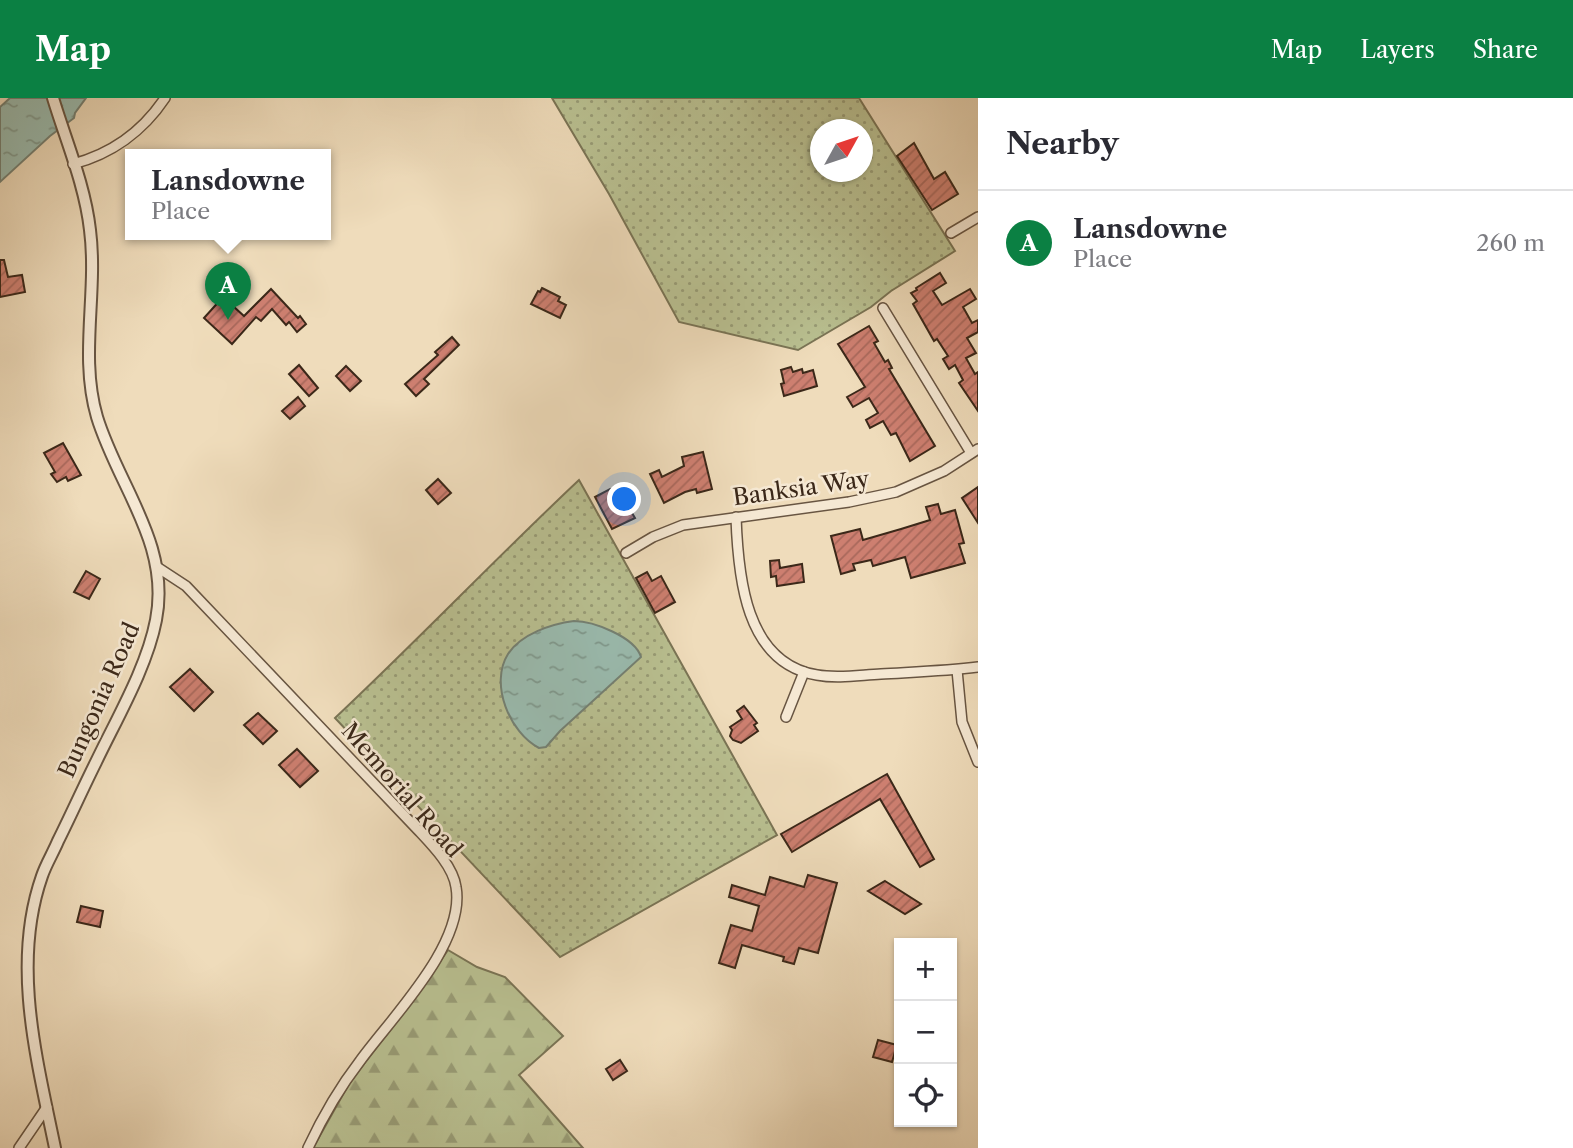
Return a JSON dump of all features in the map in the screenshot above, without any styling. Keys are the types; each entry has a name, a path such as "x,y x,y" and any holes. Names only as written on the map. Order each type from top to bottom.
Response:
{"street":[{"name":"Bungonia Road","path":"53,98 85,203 90,232 89,378 97,415 111,453 143,519 157,567 159,597 149,645 42,876 28,932 30,1022 55,1148"},
{"path":"73,164 91,159 130,136 156,112 165,98"},
{"path":"951,233 978,217"},
{"path":"883,308 975,451"},
{"name":"Banksia Way","path":"626,553 668,530 684,525 849,502 896,492 921,483 975,451"},
{"path":"736,517 748,611 755,628 778,658 804,672 838,677 978,667"},
{"name":"Memorial Road","path":"157,567 186,586 418,830 447,867 456,887 450,931 438,955 418,986 350,1074 308,1148"},
{"path":"957,670 962,722 978,762"},
{"path":"786,717 804,672"},
{"path":"19,1148 47,1107"}],"green space":[{"path":"552,98 859,98 872,119 810,119 810,182 873,182 873,120 955,251 891,291 871,307 798,350 679,322 609,194"},
{"path":"579,480 777,835 560,957 335,718"},
{"path":"448,950 477,967 505,977 563,1036 519,1075 583,1148 313,1148 350,1082"}],"water":[{"path":"10,98 86,98 74,118 0,182 0,107"},
{"path":"574,621 592,624 622,637 631,643 641,657 546,747 539,748 519,731 505,707 501,679 503,666 508,654 521,641 546,627"}],"building":[{"path":"914,143 934,179 945,172 958,194 932,210 897,156"},
{"path":"0,260 4,260 8,277 22,275 25,292 0,297"},
{"path":"940,273 946,283 933,291 942,305 970,289 976,299 963,307 972,323 978,320 978,332 967,338 976,353 966,358 975,374 978,372 978,411 959,383 963,380 955,365 949,369 943,359 948,356 937,339 934,341 913,304 917,301 911,293"},
{"path":"542,288 560,297 558,301 566,305 560,318 531,304"},
{"path":"271,289 306,324 297,332 289,322 286,325 272,309 261,321 256,317 232,344 204,318 223,297 244,316"},
{"path":"869,326 878,341 874,343 885,362 888,360 892,368 889,369 935,446 910,461 896,433 891,435 883,421 870,428 866,420 878,413 869,398 853,407 847,397 865,387 838,344"},
{"path":"452,337 459,345 424,379 429,384 416,396 405,384 438,355 435,352"},
{"path":"299,365 318,388 309,396 289,374"},
{"path":"346,366 361,381 350,391 336,376"},
{"path":"791,367 793,372 813,370 817,386 784,396 781,370"},
{"path":"298,397 305,406 290,419 282,411"},
{"path":"63,443 81,475 68,481 66,477 57,482 51,474 55,472 44,453"},
{"path":"703,452 712,489 697,493 696,489 685,492 664,503 650,474 659,470 662,477 684,466 682,457"},
{"path":"438,479 451,493 438,504 426,490"},
{"path":"978,487 978,523 962,498"},
{"path":"610,489 612,493 618,489 635,518 612,529 595,497"},
{"path":"938,504 941,514 955,510 964,543 959,544 965,563 911,578 905,557 873,566 871,560 853,564 855,570 841,574 831,536 860,529 863,540 901,529 930,520 926,507"},
{"path":"779,560 780,568 802,564 804,582 777,586 776,576 771,577 770,561"},
{"path":"86,571 100,579 89,599 74,592"},
{"path":"647,572 652,581 661,576 675,602 655,613 636,578"},
{"path":"190,669 213,692 194,711 170,687"},
{"path":"744,706 757,723 754,725 758,731 741,743 730,736 730,727 742,719 737,711"},
{"path":"258,713 277,731 263,744 244,725"},
{"path":"297,749 318,771 300,787 279,765"},
{"path":"887,774 934,859 920,867 880,799 792,852 781,834"},
{"path":"808,875 837,883 818,953 799,948 794,964 783,961 784,957 742,945 735,968 719,963 731,925 752,931 759,906 729,897 732,885 765,895 770,877 804,887"},
{"path":"885,881 921,904 905,914 868,891"},
{"path":"81,906 103,911 100,927 77,922"},
{"path":"878,1040 894,1044 892,1062 873,1057"},
{"path":"620,1060 627,1071 613,1080 606,1069"}],"place":[{"name":"Lansdowne","path":"228,320"}]}
